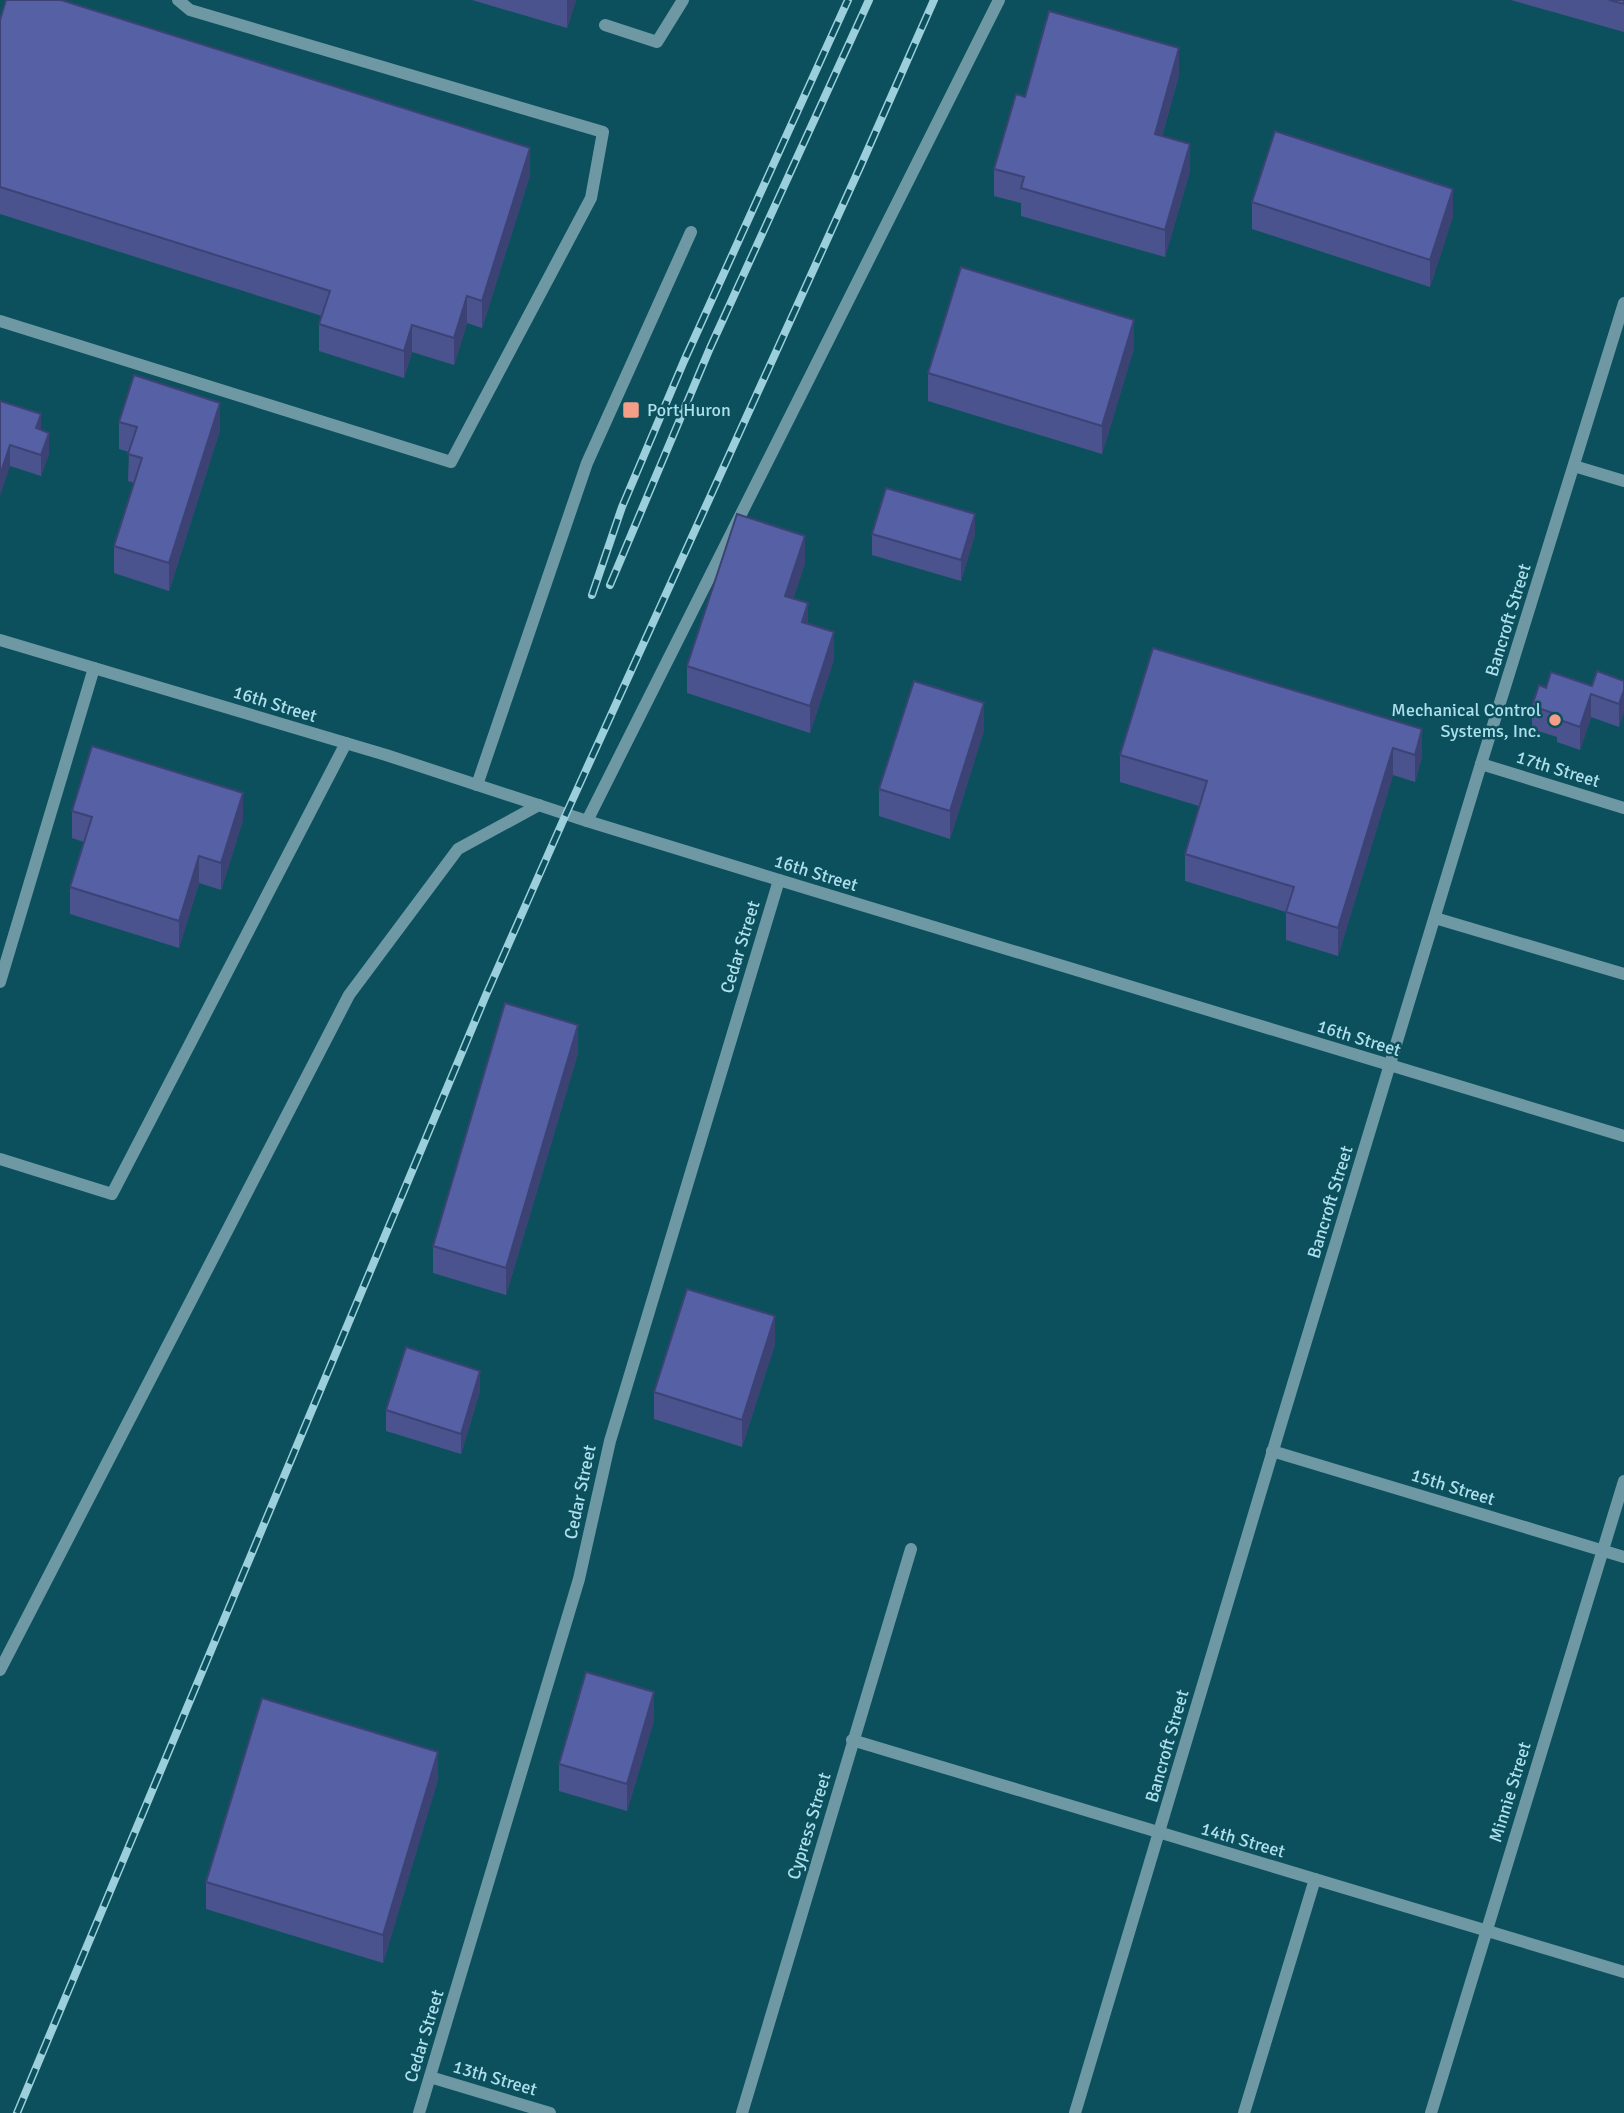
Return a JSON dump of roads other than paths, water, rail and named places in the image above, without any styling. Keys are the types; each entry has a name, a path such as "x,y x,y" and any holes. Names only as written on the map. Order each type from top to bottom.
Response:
{"street":[{"path":"0,321 451,463 591,198 603,132 190,10 178,0"},
{"path":"605,26 657,42 683,0"},
{"path":"587,821 999,0"},
{"path":"477,785 587,463 691,232"},
{"name":"Bancroft Street","path":"1075,2113 1272,1451 1624,303"},
{"path":"1574,466 1624,481"},
{"name":"16th Street","path":"0,640 346,743 587,821 1624,1136"},
{"path":"0,982 94,668"},
{"path":"0,1159 112,1194 346,743"},
{"name":"17th Street","path":"1481,764 1624,808"},
{"path":"0,1670 349,995 458,849 539,805"},
{"name":"Cedar Street","path":"419,2113 579,1579 610,1441 779,880"},
{"path":"1435,918 1624,974"},
{"name":"15th Street","path":"1272,1451 1624,1557"},
{"name":"Minnie Street","path":"1430,2113 1624,1481"},
{"name":"Cypress Street","path":"741,2113 911,1549"},
{"name":"14th Street","path":"852,1740 1624,1972"},
{"path":"1244,2113 1315,1879"},
{"name":"13th Street","path":"430,2077 550,2113"}],"railway":[{"path":"592,595 622,507 684,361 848,0"},
{"path":"610,585 710,348 869,0"},
{"path":"17,2113 486,995 934,0"}],"place":[{"name":"Port Huron","path":"631,410"},
{"name":"Mechanical Control Systems, Inc.","path":"1555,720"}]}
